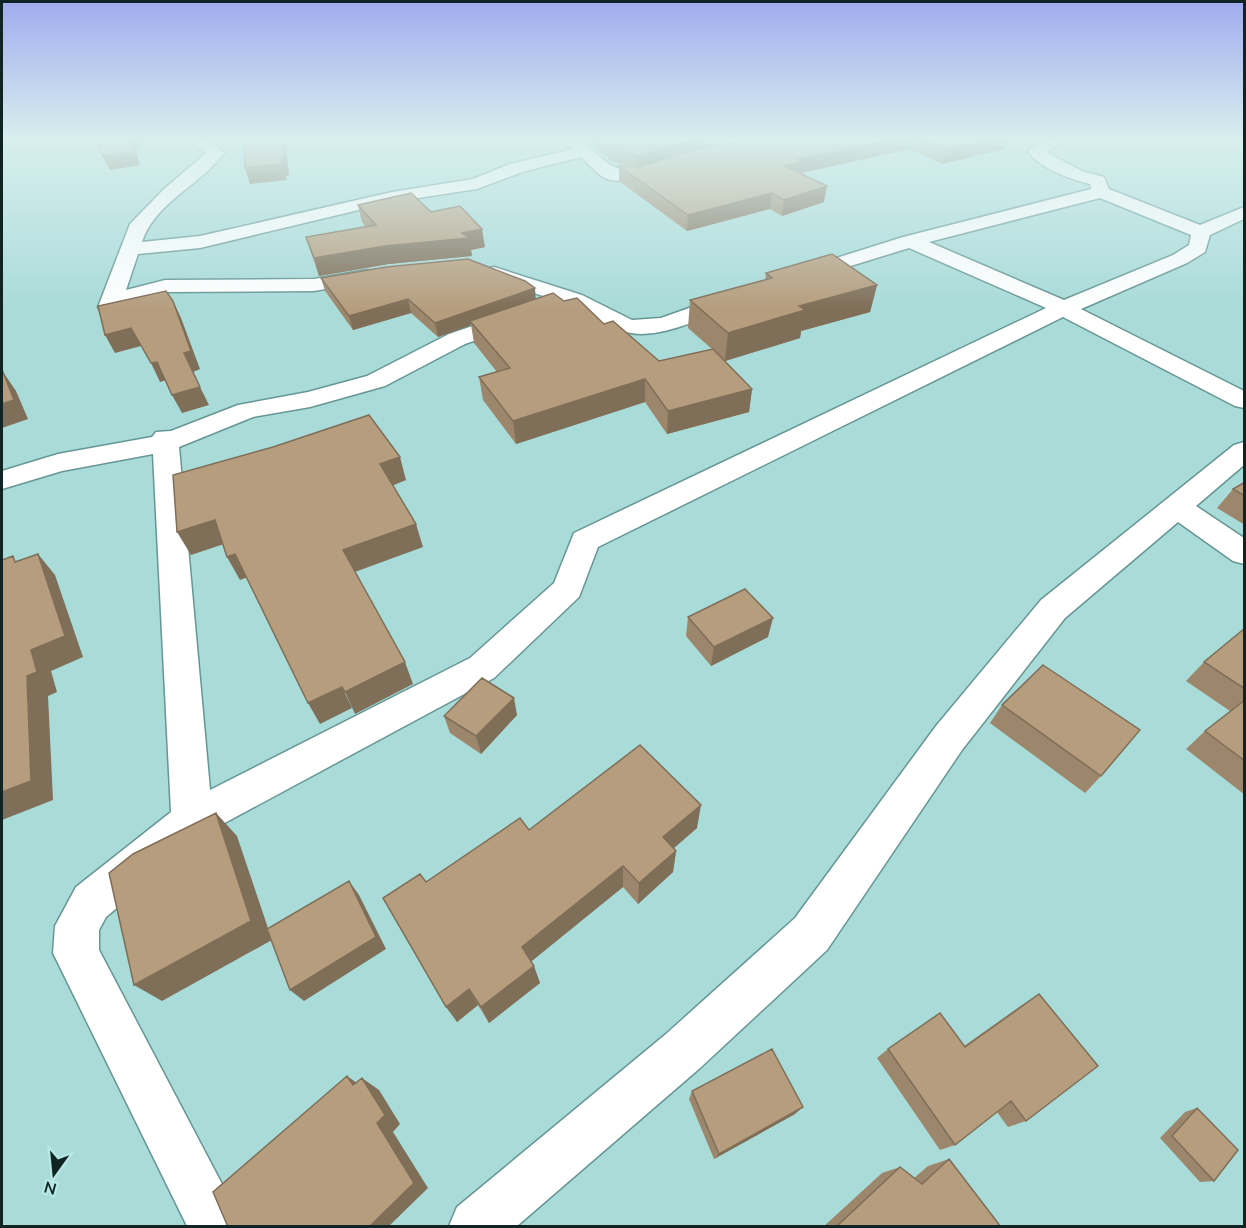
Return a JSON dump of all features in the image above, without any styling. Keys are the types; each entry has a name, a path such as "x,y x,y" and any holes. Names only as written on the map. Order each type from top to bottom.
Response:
{"street":[{"path":"168,195 137,228 110,304 165,286 314,285 389,272"},
{"path":"130,249 200,242 403,195"},
{"path":"787,280 910,241 1088,195"},
{"path":"1109,195 1201,232 1245,212"},
{"path":"216,1227 76,953 77,926 91,902 192,820 482,668 568,589 585,541 1064,308 1180,259 1198,248 1201,232"},
{"path":"910,241 1064,308 1245,401"},
{"path":"473,264 523,286 573,299 626,326 643,327 664,323 753,292"},
{"path":"2,480 58,463 165,440 247,410 310,399 376,381 457,339 573,299"},
{"path":"165,440 192,820"},
{"path":"476,1227 683,1051 811,934 949,738 1012,656 1053,609 1245,451"},
{"path":"1176,506 1245,553"}],"building":[{"path":"401,195 413,195 431,212 460,206 482,229 462,233 469,238 385,246 314,258 306,237 376,225 358,205"},
{"path":"660,195 763,195 688,215"},
{"path":"776,195 798,195 784,200"},
{"path":"832,254 877,285 799,306 805,310 728,333 690,300 772,278 766,273"},
{"path":"468,259 525,281 535,288 435,323 408,299 349,316 321,278 386,267"},
{"path":"166,291 173,301 191,351 184,353 200,387 172,395 157,362 151,363 131,328 105,335 98,306"},
{"path":"553,293 564,301 577,298 604,324 613,321 659,361 713,349 752,389 668,411 645,379 513,421 479,377 510,368 470,321"},
{"path":"2,373 14,400 2,404"},
{"path":"369,415 400,457 380,464 416,524 343,550 405,662 345,692 342,687 308,703 235,554 227,557 215,520 177,532 173,475 273,447"},
{"path":"1245,482 1245,496 1233,489"},
{"path":"38,554 65,636 31,650 37,672 27,676 31,781 2,792 2,560 13,556 15,562"},
{"path":"745,589 773,618 714,647 688,617"},
{"path":"1245,628 1245,689 1204,662"},
{"path":"1043,665 1140,730 1101,776 1002,705"},
{"path":"482,678 514,698 476,736 444,716"},
{"path":"1245,700 1245,761 1205,731"},
{"path":"640,745 701,805 663,837 676,851 639,883 623,866 522,947 534,966 481,1007 469,989 446,1007 383,898 420,874 426,882 520,818 529,830"},
{"path":"216,813 251,921 134,985 109,873 133,854"},
{"path":"349,881 376,937 290,990 267,929"},
{"path":"1039,994 1098,1066 1026,1121 1011,1101 955,1145 888,1049 940,1013 965,1047"},
{"path":"772,1049 803,1107 719,1154 692,1091"},
{"path":"347,1076 353,1085 362,1078 385,1115 377,1123 414,1183 369,1227 228,1227 213,1192"},
{"path":"1197,1108 1238,1150 1214,1181 1172,1136"},
{"path":"949,1159 1001,1227 836,1227 900,1167 922,1184"}]}
